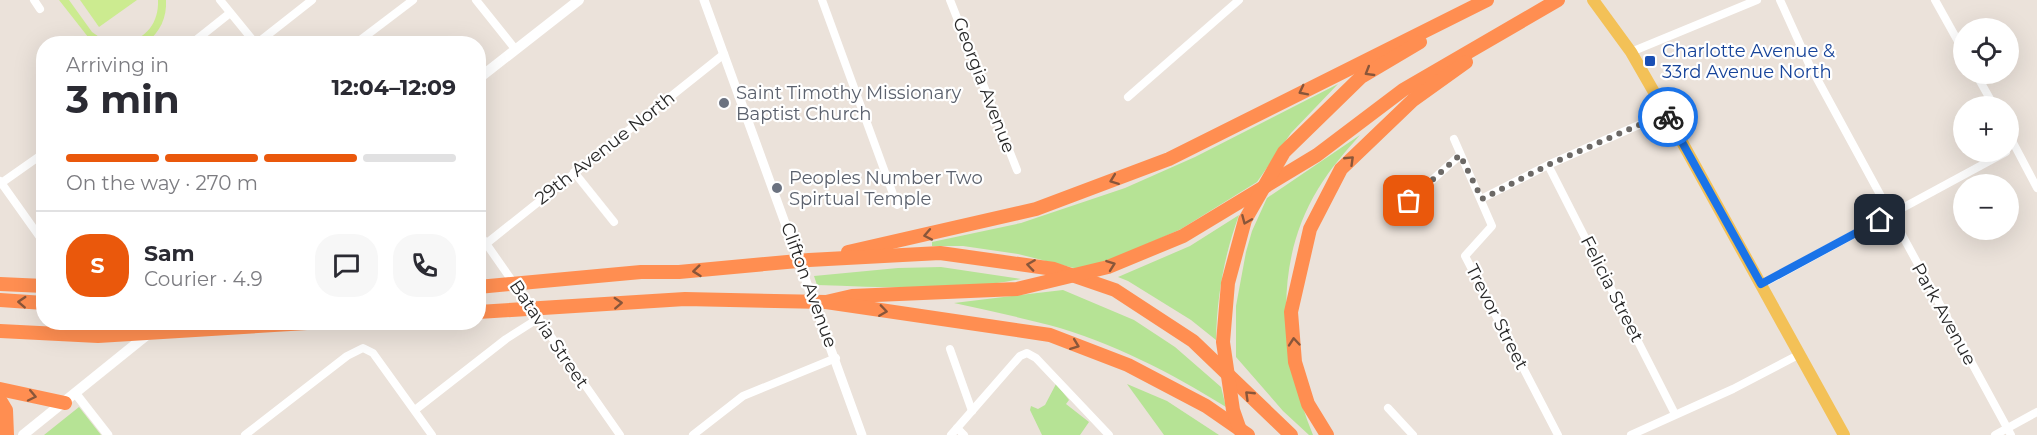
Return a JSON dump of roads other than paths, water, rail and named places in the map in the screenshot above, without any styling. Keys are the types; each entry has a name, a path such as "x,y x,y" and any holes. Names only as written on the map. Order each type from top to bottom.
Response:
{"highway":[{"path":"809,261 1036,209 1169,159 1487,0"},
{"path":"1242,435 1233,410 1223,342 1228,283 1245,220 1284,152 1361,77 1492,0"},
{"path":"825,302 852,296 1017,289 1108,267 1183,236 1317,155 1403,90 1558,0"},
{"path":"1327,435 1308,404 1294,352 1291,312 1310,229 1341,169 1413,100 1539,10"},
{"path":"486,286 940,253 1054,269 1115,290 1193,341 1291,435"},
{"path":"0,284 36,286"},
{"path":"486,312 685,299 825,302 1050,335 1128,365 1206,406 1248,435"},
{"path":"0,300 36,302"},
{"path":"0,332 98,336 205,330"},
{"path":"0,389 65,403"},
{"path":"0,400 6,410 7,435"}],"main road":[{"path":"486,73 579,0"},
{"path":"1593,0 1631,52 1844,435"},
{"path":"23,435 153,330"}],"street":[{"path":"34,0 40,9"},
{"path":"219,0 249,36"},
{"path":"266,36 312,0"},
{"path":"366,36 413,0"},
{"path":"476,0 516,50"},
{"name":"Clifton Avenue","path":"704,0 836,358 862,435"},
{"path":"822,0 897,205"},
{"name":"Georgia Avenue","path":"950,0 1017,170"},
{"path":"1631,52 1757,0"},
{"name":"Park Avenue","path":"1780,0 1809,64 2009,432"},
{"path":"1935,0 1953,32"},
{"path":"1128,97 1235,1"},
{"path":"201,36 230,13"},
{"name":"29th Avenue North","path":"487,243 724,54"},
{"path":"1482,199 1548,165 1666,113"},
{"name":"Trevor Street","path":"1454,139 1492,226 1465,256 1558,435"},
{"path":"1409,201 1460,155"},
{"path":"36,158 1,182 36,232"},
{"path":"1761,284 1987,162"},
{"path":"2019,162 2037,188"},
{"name":"Felicia Street","path":"1548,165 1675,414"},
{"path":"574,172 614,222"},
{"name":"Batavia Street","path":"487,243 620,435"},
{"path":"415,410 506,339 539,318"},
{"path":"245,435 354,351 366,348 373,353 432,435"},
{"path":"950,349 972,411"},
{"path":"951,435 1020,356 1027,353 1036,358 1109,435"},
{"path":"1631,435 1733,389 1800,354"},
{"path":"693,435 743,396 836,358"},
{"path":"76,394 108,435"},
{"path":"1388,408 1413,435"},
{"path":"1995,435 2009,432 2037,412"},
{"path":"957,428 964,435"}],"place":[{"name":"Charlotte Avenue & 33rd Avenue North","path":"1650,61"},
{"name":"Saint Timothy Missionary Baptist Church","path":"724,103"},
{"name":"Peoples Number Two Spirtual Temple","path":"777,188"}]}
